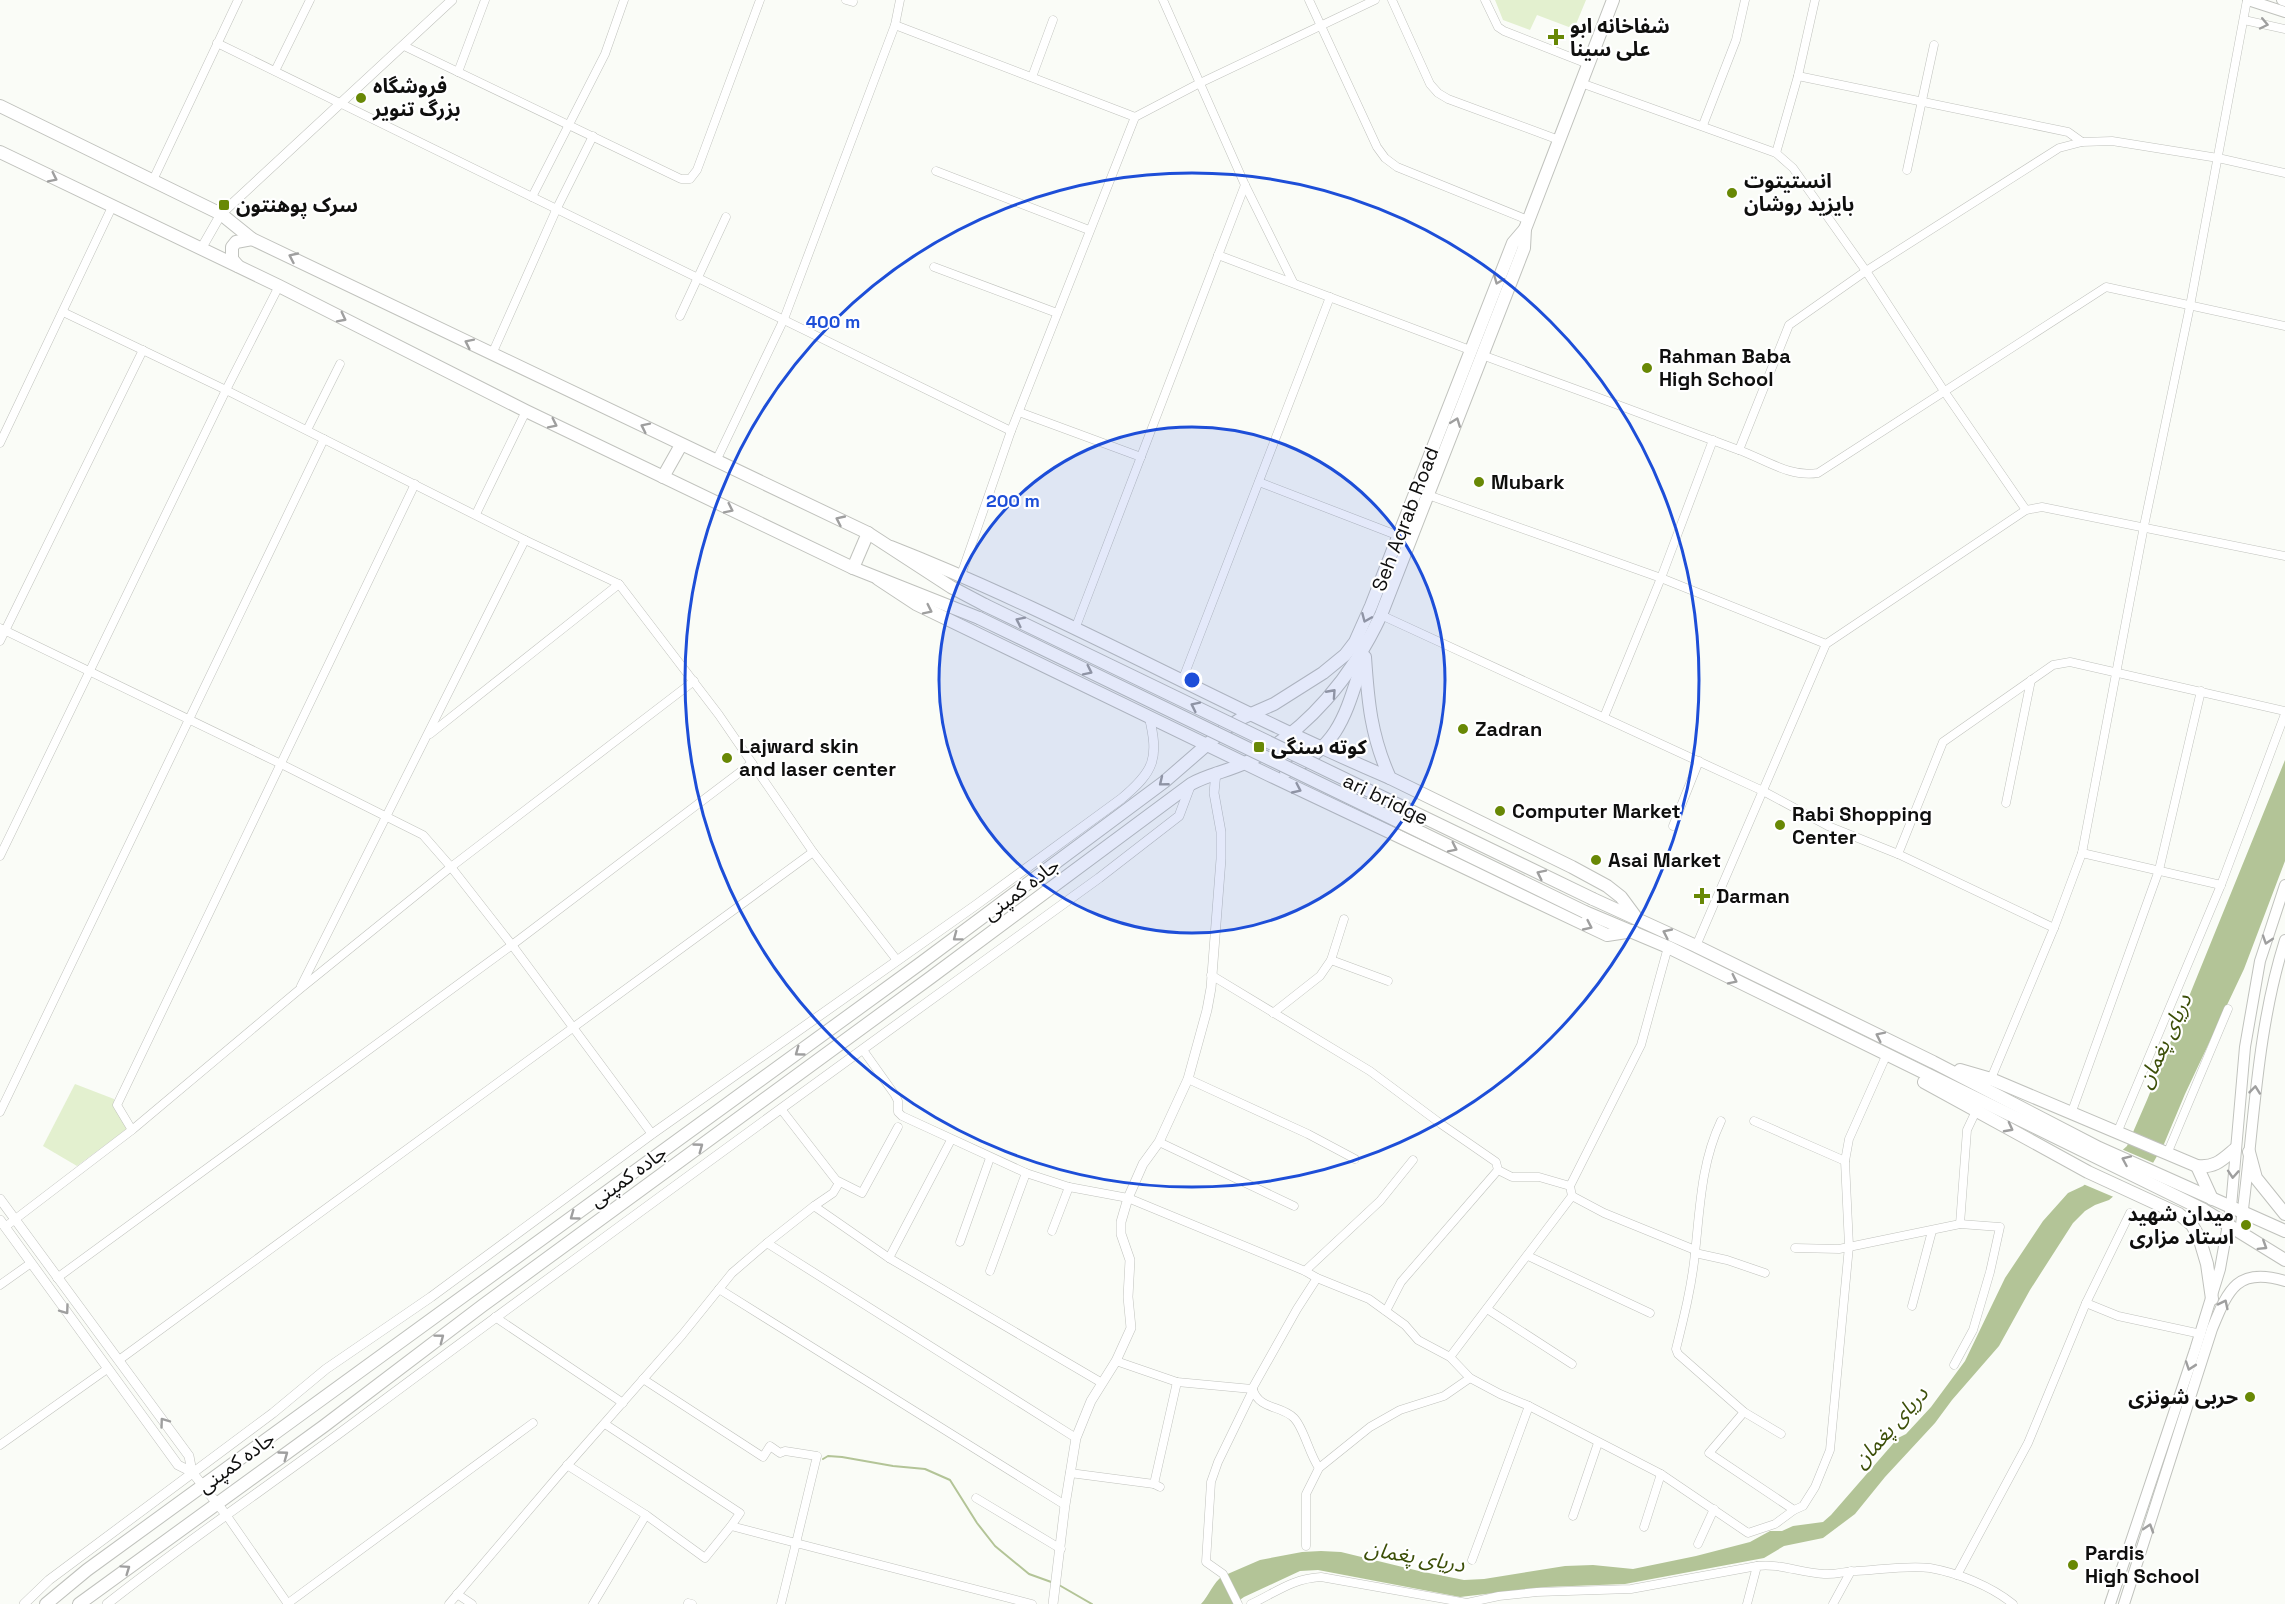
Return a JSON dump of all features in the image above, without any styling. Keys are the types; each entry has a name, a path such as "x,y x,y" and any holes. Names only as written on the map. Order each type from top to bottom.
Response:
{"main road":[{"name":"Seh Aqrab Road","path":"1245,762 1290,734 1335,690 1365,652 1382,615 1428,495 1513,243 1527,225 1613,0"},
{"path":"2247,0 2285,12"},
{"path":"0,106 221,214 252,239 868,533 891,547 961,575 1290,734 1390,778 1572,867 1607,886 1621,897 1636,926 1668,947 1886,1056 1983,1095 2150,1178 2285,1260"},
{"path":"0,152 279,286 526,411 852,568 979,618 1585,912 1696,946 1933,1062 1983,1095 2088,1172 2169,1208 2192,1225 2199,1238 2207,1264 2212,1299"},
{"path":"238,267 232,259 232,247 236,242 252,239"},
{"name":"Seh Aqrab Road","path":"1208,744 1225,729 1299,690 1345,655 1362,628 1476,353"},
{"path":"663,477 681,445"},
{"path":"852,568 868,533"},
{"name":"ari bridge","path":"891,547 951,587 985,605 1593,899 1636,926"},
{"path":"878,579 916,604 1607,935 1636,926"},
{"path":"1274,777 1299,765 1322,749 1330,740 1343,717 1365,652"},
{"path":"1365,652 1369,715 1380,756 1390,778"},
{"name":"جاده کمپنی","path":"46,1604 87,1570 921,963 1164,783 1208,744"},
{"name":"جاده کمپنی","path":"79,1604 88,1595 324,1426 482,1306 1191,784 1245,762"},
{"path":"2110,1604 2212,1299 2229,1225 2245,1047 2258,972 2285,885"},
{"path":"2240,1232 2259,1055 2285,940"},
{"path":"1810,1018 1819,1006"},
{"path":"1983,1095 2071,1114 2197,1166 2208,1167 2218,1164 2235,1149"},
{"path":"2249,1152 2256,1178 2285,1214"},
{"path":"2197,1166 2212,1199"},
{"path":"2150,1178 2212,1199 2285,1232"},
{"path":"2124,1604 2212,1329 2224,1301 2233,1287 2252,1276 2267,1275 2285,1281"}],"street":[{"path":"153,180 238,0"},
{"path":"275,71 310,0"},
{"path":"201,249 221,214 452,0"},
{"path":"458,72 485,0"},
{"path":"532,197 605,54 624,0"},
{"path":"404,46 681,179 690,179 697,170 760,0"},
{"path":"716,461 784,320 895,24 900,0"},
{"path":"1163,0 1198,84 1293,282"},
{"path":"1309,0 1377,147 1385,158 1397,167 1527,225"},
{"path":"961,575 1018,412 1135,117 1198,84 1375,0"},
{"path":"1392,0 1430,84 1438,93 1448,99 1559,140"},
{"path":"1485,0 1498,27 1504,31 1588,64"},
{"path":"1703,125 1736,40 1745,0"},
{"path":"1776,153 1798,76 1815,0"},
{"path":"1960,1224 1968,1130 2054,928 2082,853 2144,526 2190,306 2247,0"},
{"path":"1032,77 1053,20"},
{"path":"2244,20 2285,29"},
{"path":"895,24 1135,117"},
{"path":"217,43 1011,431"},
{"path":"1907,170 1934,45"},
{"path":"1798,76 2068,132 2082,142"},
{"path":"1581,83 1776,153 1793,168 2026,510"},
{"path":"492,354 557,208 593,136"},
{"path":"1739,450 1789,325 1866,272 2060,148 2082,142 2112,141 2218,158 2285,173"},
{"path":"936,171 1089,230"},
{"path":"1075,629 1245,185"},
{"path":"0,443 112,207"},
{"path":"680,316 726,217"},
{"path":"1218,255 1713,440 1792,472 1807,475 1818,473 2106,286 2285,326"},
{"path":"934,267 1057,313"},
{"path":"0,856 226,390 279,286"},
{"path":"1182,681 1330,297"},
{"path":"63,312 619,584 694,681 813,852 896,959"},
{"path":"0,641 2,630 143,350"},
{"path":"307,430 340,364"},
{"path":"476,514 526,411"},
{"path":"1018,412 1141,457"},
{"path":"0,1112 324,439"},
{"path":"1604,717 1661,578 1713,440"},
{"path":"1259,482 1399,536"},
{"path":"132,1130 117,1105 279,763 415,484"},
{"path":"1428,495 1661,578 1826,645"},
{"path":"1696,946 1826,645 2026,510 2042,507 2285,556"},
{"path":"300,989 525,540"},
{"path":"426,738 619,584"},
{"path":"1382,615 1763,791 1828,826 1898,854 2054,928"},
{"path":"2,630 423,835 512,945 652,1134"},
{"path":"1898,854 1943,742 2053,665 2070,662 2116,671 2285,712 2221,885 2122,1135"},
{"path":"2006,803 2031,680"},
{"path":"533,1423 288,1604 227,1516 192,1472 177,1465 3,1224 15,1220 132,1130 300,989 451,867 694,681"},
{"path":"2071,1114 2159,870 2201,691"},
{"path":"24,1604 49,1580 273,1413 326,1369 431,1297 652,1134 976,904 1138,785 1149,770 1154,757 1154,739 1149,716"},
{"path":"1673,826 1699,762"},
{"path":"57,1278 512,945 752,763"},
{"path":"1053,1604 1076,1438 1091,1401 1116,1361 1131,1328 1128,1297 1130,1260 1120,1234 1121,1222 1128,1198 1143,1164 1159,1142 1188,1079 1201,1039 1211,988 1221,860 1221,832 1214,794 1216,772"},
{"path":"107,1604 151,1569 227,1516 495,1317 1099,878 1179,816 1191,784"},
{"path":"119,1360 813,852"},
{"path":"2082,853 2221,885"},
{"path":"1273,1012 1320,976 1331,960 1344,919"},
{"path":"1450,1357 1572,1196 1570,1186 1641,1045 1668,947"},
{"path":"1331,960 1388,981"},
{"path":"1211,975 1370,1071 1496,1162 1498,1170 1512,1177 1539,1178 1570,1186"},
{"path":"2164,1153 2228,1009"},
{"path":"863,1050 895,1095 898,1101 898,1112 951,1140 1026,1173 1069,1187 1128,1198 1305,1270 1317,1278 1368,1299 1405,1325 1418,1340 1450,1357 1470,1378 1661,1474 1748,1533 1775,1524 1803,1506 1815,1487 1830,1450 1850,1246 1845,1161 1849,1139 1886,1056"},
{"path":"1188,1079 1308,1134 1355,1159"},
{"path":"781,1109 839,1183 860,1192 864,1192 898,1127"},
{"path":"1721,1121 1706,1158 1688,1302 1676,1349 1678,1354 1744,1412 1781,1434"},
{"path":"1754,1121 1845,1161"},
{"path":"890,1258 951,1140"},
{"path":"1159,1142 1294,1206"},
{"path":"960,1242 990,1158"},
{"path":"1305,1270 1380,1202 1413,1160"},
{"path":"1386,1311 1401,1282 1498,1170"},
{"path":"990,1271 1026,1173"},
{"path":"449,1604 732,1273 833,1193 839,1183"},
{"path":"1052,1231 1069,1187"},
{"path":"1572,1196 1604,1213 1695,1251 1765,1273"},
{"path":"0,1199 189,1456 192,1472"},
{"path":"814,1206 890,1258 1102,1383"},
{"path":"1957,1575 2028,1443 2086,1303 2130,1213"},
{"path":"1795,1248 1839,1249 1960,1224 1999,1226 1973,1330 1954,1365"},
{"path":"1912,1306 1932,1231"},
{"path":"20,1247 29,1240"},
{"path":"767,1243 1076,1438"},
{"path":"1528,1256 1650,1313"},
{"path":"0,1285 31,1263"},
{"path":"1238,1604 1223,1574 1206,1562 1211,1482 1218,1462 1253,1389 1297,1309 1317,1278"},
{"path":"719,1289 1065,1505"},
{"path":"2086,1303 2118,1316 2200,1334"},
{"path":"1487,1309 1572,1364"},
{"path":"495,1317 623,1403"},
{"path":"1116,1361 1177,1382 1253,1389"},
{"path":"0,1444 107,1369"},
{"path":"1306,1546 1306,1494 1319,1468 1370,1427 1400,1410 1444,1396 1470,1378"},
{"path":"643,1379 763,1456 770,1446 780,1454 785,1451 817,1456 781,1604"},
{"path":"1070,1473 1157,1485 1177,1382"},
{"path":"1253,1389 1256,1398 1264,1405 1286,1412 1296,1419 1313,1460 1319,1468"},
{"path":"1472,1560 1529,1406"},
{"path":"1744,1412 1709,1453 1794,1510"},
{"path":"567,1465 646,1515 705,1558 740,1513 605,1424"},
{"path":"1573,1516 1598,1443"},
{"path":"1644,1527 1661,1474"},
{"path":"976,1498 1061,1549"},
{"path":"1698,1544 1714,1509"},
{"path":"593,1604 646,1515"},
{"path":"731,1526 1032,1604"},
{"path":"1251,1604 1289,1583 1314,1577 1467,1603 1498,1596 1537,1592 1631,1589 1770,1562 1803,1572 1827,1575 1851,1571 1928,1568 1957,1575 2004,1597 2013,1604"},
{"path":"1747,1604 1756,1566"},
{"path":"1833,1604 1851,1571"},
{"path":"458,1594 472,1604"}],"shaded area":[{"path":"1495,0 1586,0 1574,29 1537,15 1530,30 1503,20"},
{"path":"2285,760 2285,861 2244,969 2164,1144 2153,1163 2109,1200 2085,1211 2073,1223 2030,1290 1999,1346 1855,1514 1823,1538 1784,1546 1764,1558 1625,1584 1546,1587 1460,1597 1318,1570 1300,1571 1234,1604 1201,1604 1223,1576 1260,1560 1302,1552 1341,1552 1464,1580 1484,1579 1565,1566 1593,1565 1633,1569 1750,1542 1770,1531 1782,1531 1793,1526 1823,1522 1898,1438 1906,1434 1931,1407 1965,1361 2005,1278 2043,1221 2068,1193 2083,1186 2127,1146"},
{"path":"75,1084 114,1099 128,1128 77,1166 43,1146"}],"pier":[{"path":"2119,1148 2156,1164 2116,1198 2083,1184"}],"waterway":[{"path":"823,1459 828,1456 842,1457 925,1469 950,1480 977,1523 995,1546 1029,1574 1054,1583"},
{"path":"1059,1585 1092,1604"}],"place":[{"name":"شفاخانه ابو علی سینا","path":"1556,37"},
{"name":"فروشگاه بزرگ تنویر","path":"361,98"},
{"name":"انستیتوت بایزید روشان","path":"1732,193"},
{"name":"سرک پوهنتون","path":"224,205"},
{"name":"Rahman Baba High School","path":"1647,368"},
{"name":"Mubark","path":"1479,482"},
{"name":"Zadran","path":"1463,729"},
{"name":"کوته سنگی","path":"1259,747"},
{"name":"Lajward skin and laser center","path":"727,758"},
{"name":"Computer Market","path":"1500,811"},
{"name":"Rabi Shopping Center","path":"1780,825"},
{"name":"Asai Market","path":"1596,860"},
{"name":"Darman","path":"1702,896"},
{"name":"میدان شهید استاد مزاری","path":"2246,1225"},
{"name":"حربی شونزی","path":"2250,1397"},
{"name":"Pardis High School","path":"2073,1565"}],"water label":[{"name":"دریای پغمان","path":"2164,1041"},
{"name":"دریای پغمان","path":"1890,1427"},
{"name":"دریای پغمان","path":"1415,1556"}]}
